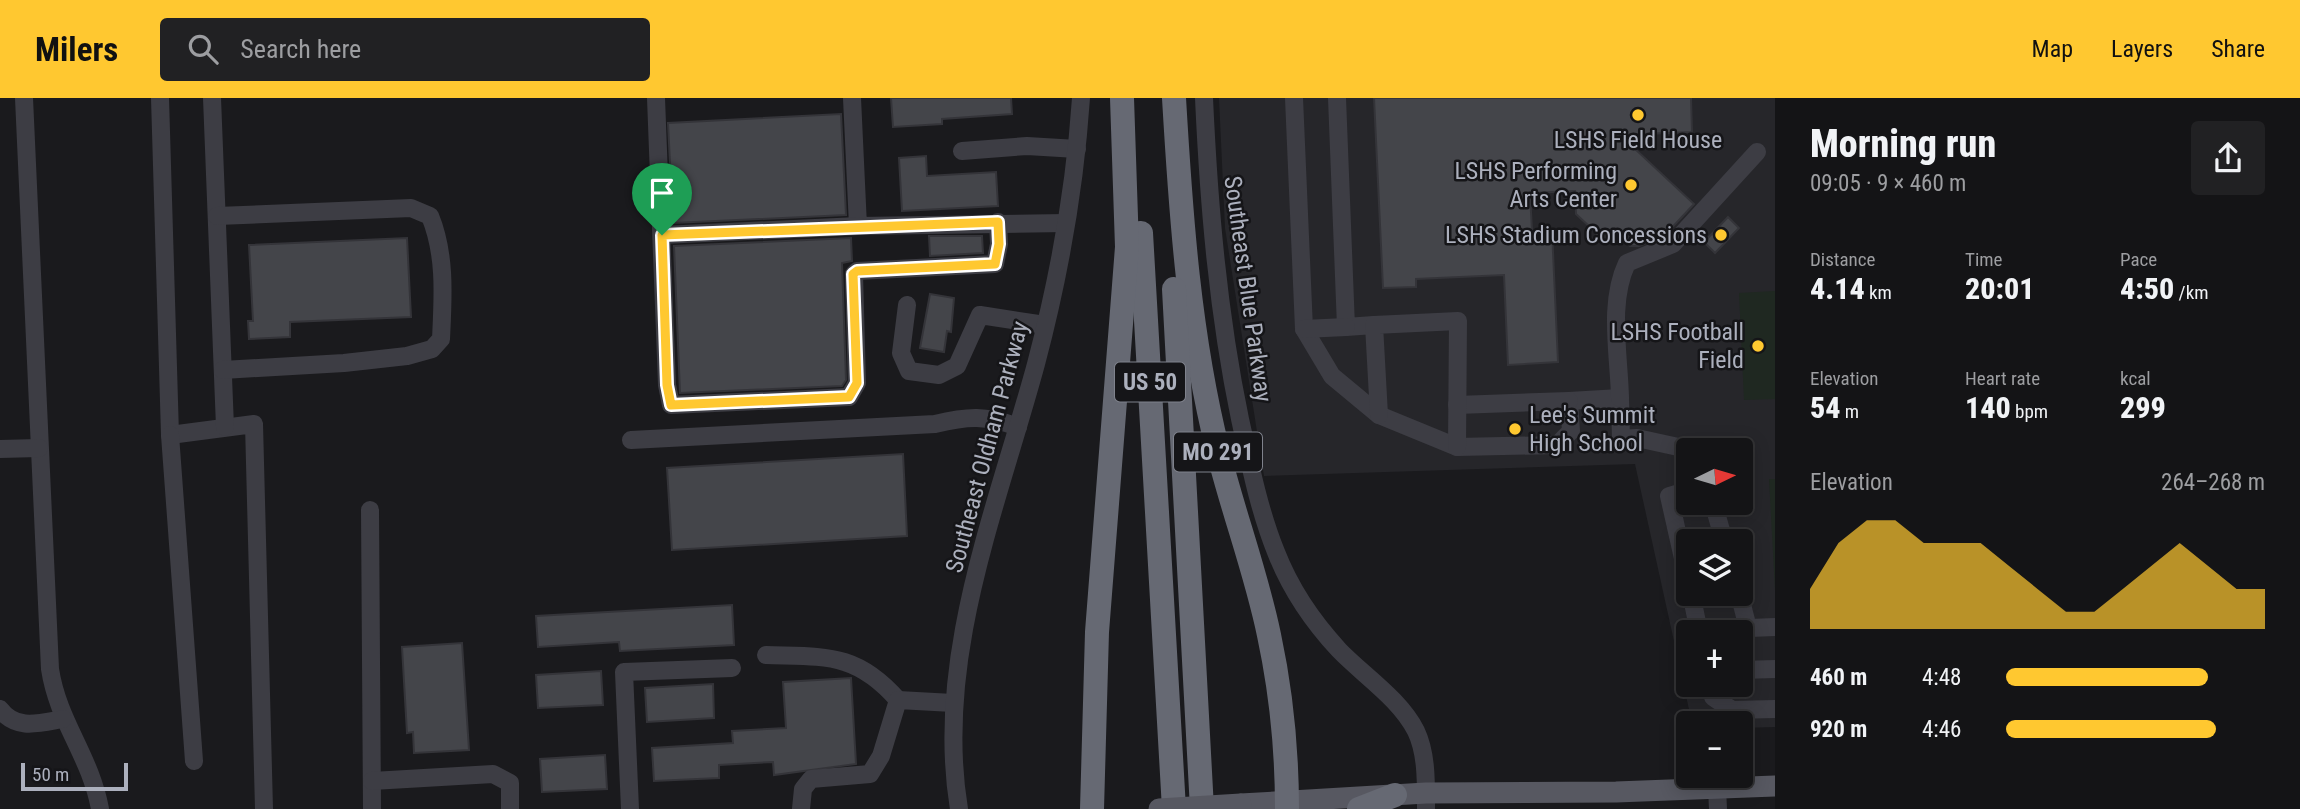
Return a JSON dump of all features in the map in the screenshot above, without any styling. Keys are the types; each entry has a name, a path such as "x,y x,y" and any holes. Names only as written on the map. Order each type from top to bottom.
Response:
{"highway":[{"path":"1092,809 1097,632 1127,247 1122,98"},
{"name":"US 50","path":"1133,98 1174,809"},
{"name":"US 50","path":"1163,98 1202,809"},
{"name":"MO 291","path":"1174,98 1182,233 1192,316 1218,451 1269,635 1280,696 1287,806"},
{"path":"1359,809 1395,795"}],"main road":[{"path":"1159,809 1241,804 1287,806 1395,795 1426,801 1717,799 1775,786"}],"street":[{"path":"24,98 50,670 63,719 93,775 100,809"},
{"path":"160,98 170,435 194,761"},
{"path":"212,98 225,427"},
{"path":"656,98 668,397 671,405 849,397 857,383 853,274 857,271 995,264 999,231"},
{"path":"852,98 858,226"},
{"name":"Southeast Oldham Parkway","path":"959,809 953,703 958,661 974,587 1045,325 1066,223 1082,98"},
{"name":"Southeast Blue Parkway","path":"1204,98 1210,230 1219,297 1242,426 1268,528 1287,578 1317,623 1338,649 1407,717 1415,730 1423,759 1426,801"},
{"path":"1294,98 1304,329 1332,376 1379,415 1457,447 1557,445 1571,432 1569,401"},
{"path":"1337,98 1346,327"},
{"path":"962,151 1027,146 1077,149"},
{"path":"1676,447 1637,438 1621,439 1616,303 1619,280 1627,263 1673,244 1758,152"},
{"path":"217,216 411,208 430,216 440,239 443,273 441,339 432,349 407,356 344,363 223,370"},
{"path":"662,235 858,226 999,231 1066,223"},
{"path":"907,305 901,354 909,370 939,375 957,366 981,315 1045,325"},
{"path":"1304,329 1458,321 1457,447"},
{"path":"1374,325 1379,415"},
{"path":"1457,405 1620,398"},
{"path":"631,440 935,424 964,417 993,418 1018,427"},
{"path":"170,435 254,424 264,809"},
{"path":"0,449 39,448"},
{"path":"1676,494 1669,496 1676,529"},
{"path":"370,510 372,809"},
{"path":"1753,628 1775,626"},
{"path":"766,655 850,661 880,679 898,700 953,703"},
{"path":"630,809 624,672 732,668"},
{"path":"1753,670 1775,669"},
{"path":"1713,697 1732,710 1775,709"},
{"path":"801,809 803,789 811,779 870,774 881,756 898,700"},
{"path":"0,709 14,722 24,725 63,719"},
{"path":"372,781 493,774 510,783 510,809"}],"shaded area":[{"name":"Lee's Summit High School","path":"1219,98 1775,98 1775,727 1753,728 1753,711 1689,711 1686,697 1753,697 1753,620 1676,620 1676,650 1635,464 1264,476 1225,228"},
{"name":"LSHS Football Field","path":"1775,291 1775,399 1744,400 1739,293"},
{"path":"1769,479 1775,479 1775,590"}],"building":[{"path":"891,98 1011,98 1012,114 942,119 942,124 893,127"},
{"name":"Lee's Summit High School","path":"1374,98 1691,98 1692,132 1620,135 1694,204 1666,234 1639,246 1630,246 1615,232 1606,242 1576,214 1575,191 1530,193 1532,231 1552,230 1558,362 1508,365 1504,275 1416,279 1416,287 1383,288"},
{"path":"841,114 846,215 673,223 668,123"},
{"path":"926,156 927,176 996,172 998,206 902,211 899,158"},
{"name":"LSHS Stadium Concessions","path":"1728,217 1739,228 1715,253 1704,242"},
{"path":"929,236 982,236 983,253 930,256"},
{"path":"407,238 411,317 290,322 290,337 249,339 248,321 253,321 249,245"},
{"path":"851,238 852,261 842,263 846,380 842,386 680,393 674,246"},
{"path":"930,294 954,298 951,332 947,331 944,352 920,348"},
{"path":"903,454 907,536 672,550 667,468"},
{"path":"732,605 734,645 620,651 619,642 538,647 536,616"},
{"path":"462,643 469,750 414,753 413,732 407,733 402,647"},
{"path":"601,671 603,705 538,708 536,675"},
{"path":"851,678 856,764 774,775 773,762 719,765 719,778 654,781 652,748 733,743 732,731 786,728 783,682"},
{"path":"713,684 714,718 647,722 645,688"},
{"path":"605,755 607,789 542,792 540,759"}],"place":[{"name":"LSHS Field House","path":"1638,115"},
{"name":"LSHS Performing Arts Center","path":"1631,185"},
{"name":"LSHS Stadium Concessions","path":"1721,235"},
{"name":"LSHS Football Field","path":"1758,346"},
{"name":"Lee's Summit High School","path":"1515,429"}],"route":[{"path":"998,222 999,244 995,264 857,271 853,274 857,383 854,393 849,397 677,406 671,405 668,397 662,235 998,222"}]}
